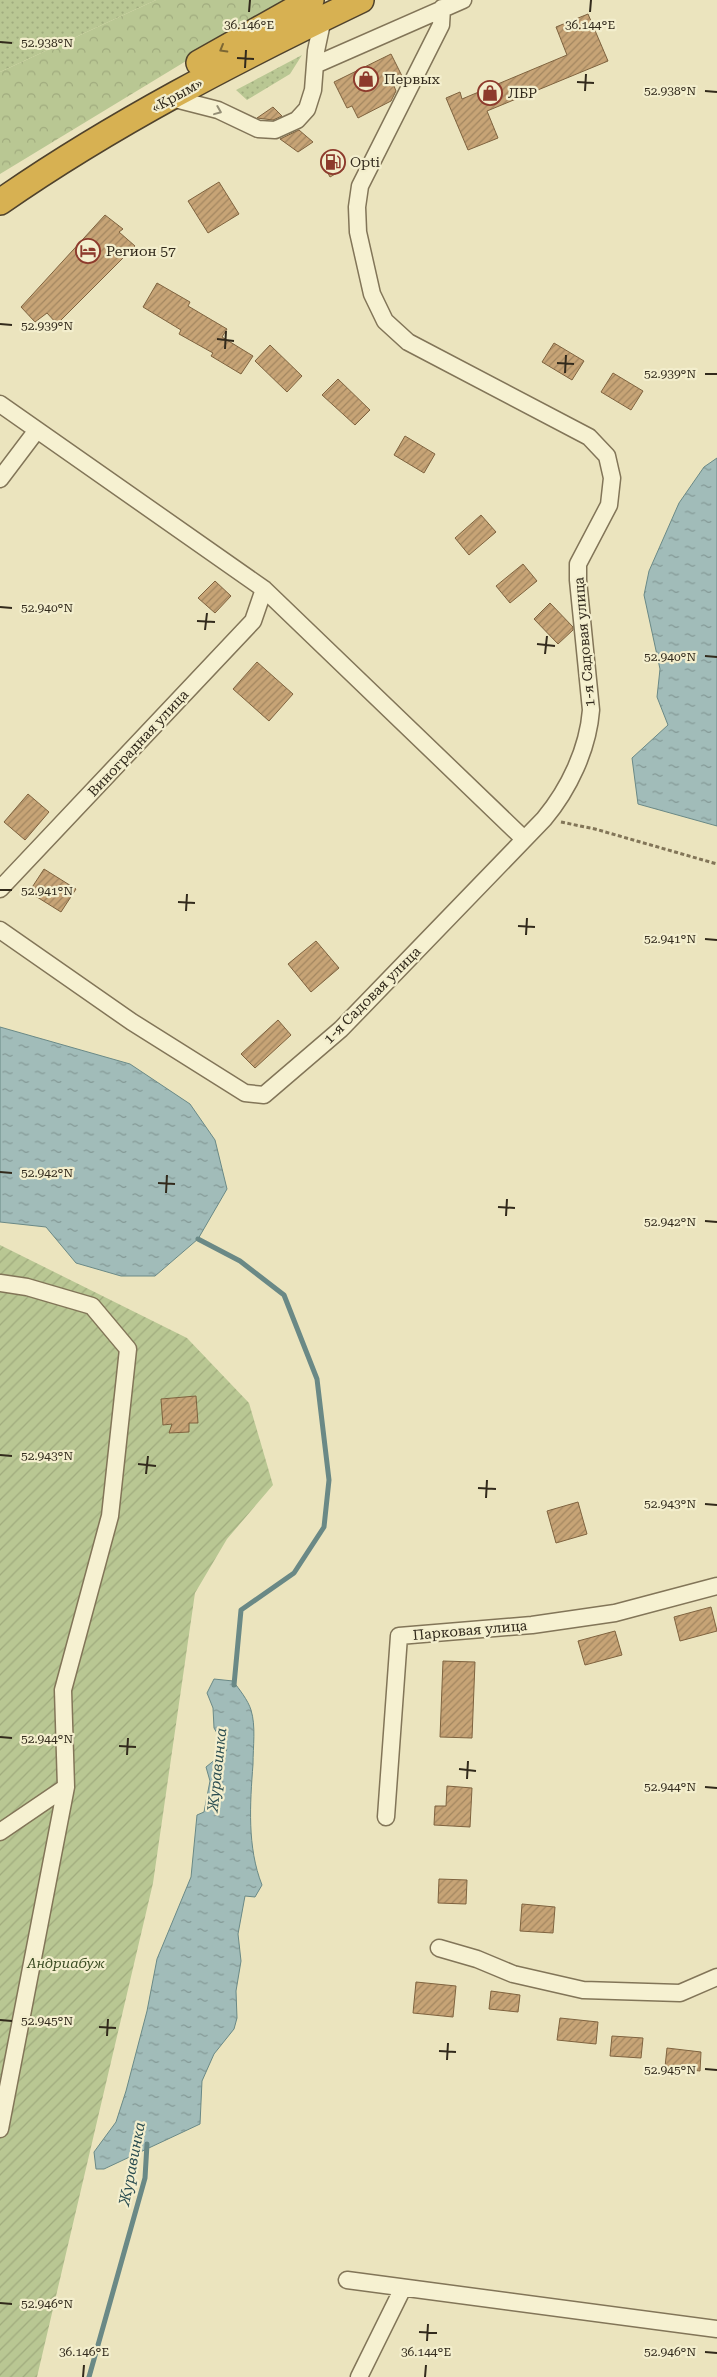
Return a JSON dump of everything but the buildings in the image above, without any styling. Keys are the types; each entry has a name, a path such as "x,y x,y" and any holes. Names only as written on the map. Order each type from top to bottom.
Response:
{"highway":[{"name":"«Крым»","path":"2,200 317,9 361,0"},
{"path":"2,200 143,96 317,9"}],"street":[{"path":"315,65 464,0"},
{"name":"1-я Садовая улица","path":"0,930 132,1022 246,1093 264,1095 341,1029 544,819 557,803 583,752 590,730 591,710 578,564 609,504 612,478 607,456 589,437 408,342 385,321 372,294 358,232 357,207 360,186 440,25 442,8"},
{"path":"171,98 218,110 258,129 275,130 298,120 307,110 313,90 317,9"},
{"path":"0,404 264,589 524,840"},
{"path":"0,479 37,430"},
{"name":"Виноградная улица","path":"0,888 253,621 264,589"},
{"path":"0,1283 27,1287 92,1306 128,1349 110,1516 63,1690 66,1787 3,2089 0,2129"},
{"name":"Парковая улица","path":"386,1817 399,1636 532,1625 615,1613 717,1586"},
{"path":"0,1832 66,1787"},
{"path":"439,1948 476,1959 513,1974 584,1990 680,1993 717,1977"},
{"path":"347,2280 717,2329"},
{"path":"359,2377 402,2288"}],"path":[{"path":"544,819 595,829 717,864"}],"green space":[{"path":"0,0 156,0 0,72"},
{"path":"156,0 295,0 252,21 0,174 0,72"},
{"path":"302,55 290,74 247,100 236,90"},
{"name":"Андриабуж","path":"0,1245 187,1338 249,1403 273,1485 227,1539 195,1593 153,1883 37,2377 0,2377"}],"water":[{"path":"717,458 717,826 638,804 632,758 668,725 657,697 660,669 644,595 649,571 679,503 704,467"},
{"path":"0,1027 130,1064 190,1104 215,1140 227,1189 198,1239 155,1276 121,1276 76,1263 46,1227 0,1222"},
{"path":"214,1679 233,1681 248,1702 251,1710 254,1737 251,1825 254,1856 262,1885 255,1897 245,1896 238,1934 241,1961 236,1991 237,2018 234,2029 214,2054 202,2081 200,2124 104,2169 96,2169 94,2152 116,2122 147,2011 157,1959 191,1877 197,1815 204,1812 210,1781 206,1767 227,1750 214,1728 213,1708 207,1693"}],"waterway":[{"name":"Журавинка","path":"198,1239 240,1261 284,1295 317,1379 329,1480 324,1527 294,1573 241,1610 234,1685"},
{"name":"Журавинка","path":"89,2377 145,2178 147,2144"}],"place":[{"name":"Первых","path":"366,79"},
{"name":"ЛБР","path":"490,93"},
{"name":"Opti","path":"333,162"},
{"name":"Регион 57","path":"88,251"}]}
